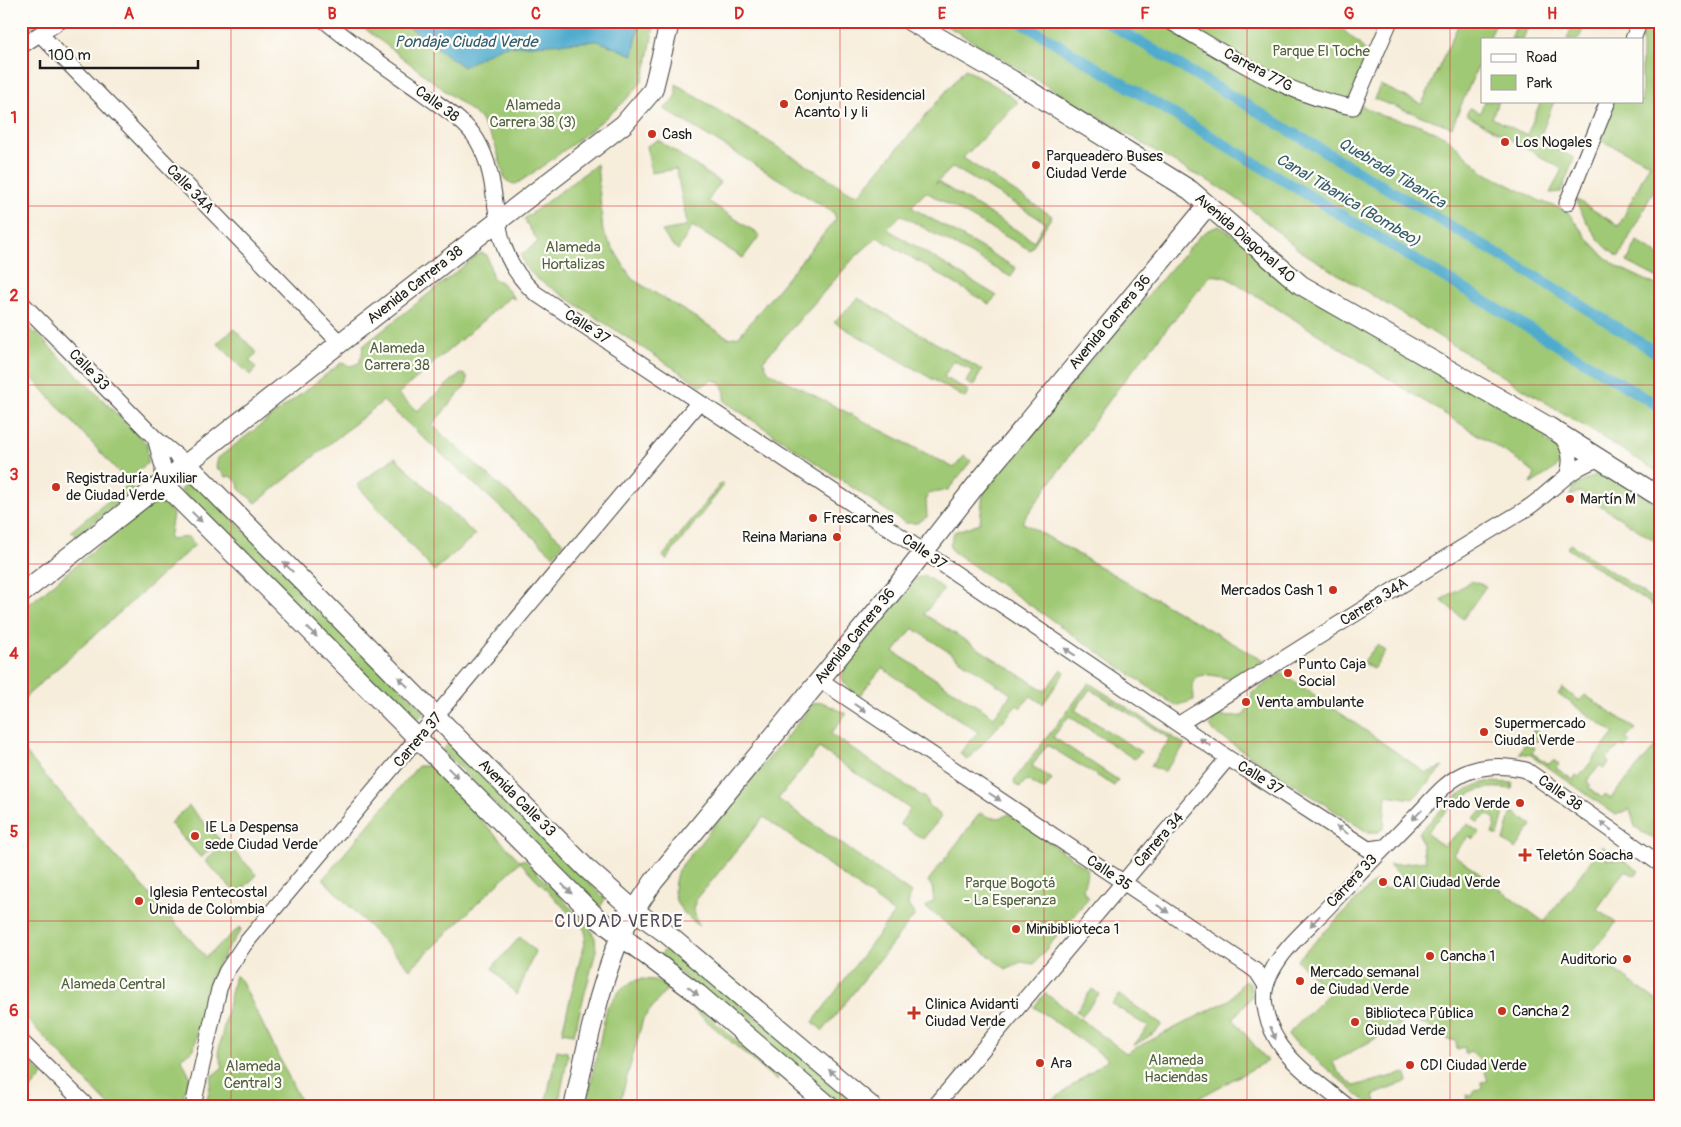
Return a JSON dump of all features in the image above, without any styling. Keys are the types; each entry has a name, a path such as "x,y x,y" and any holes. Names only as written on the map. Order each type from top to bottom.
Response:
{"main road":[{"name":"Avenida Carrera 38","path":"21,594 340,343 624,124 643,104 658,79 670,21"},
{"name":"Avenida Diagonal 40","path":"910,21 1019,84 1190,190 1301,285 1556,431 1660,497"},
{"name":"Avenida Carrera 36","path":"574,1106 594,1013 621,935 662,870 820,680 981,478 1208,205"},
{"name":"Avenida Calle 33","path":"187,464 586,868 635,911 667,934 871,1106"},
{"name":"Avenida Calle 33","path":"163,483 597,918 698,994 829,1106"}],"street":[{"path":"21,46 60,21"},
{"name":"Calle 38","path":"325,21 471,131 485,158 497,221"},
{"name":"Carrera 77G","path":"1169,21 1288,87 1318,99 1353,107 1390,21"},
{"path":"1633,38 1640,21"},
{"name":"Calle 34A","path":"40,34 340,343"},
{"path":"1567,203 1608,102"},
{"name":"Calle 37","path":"497,221 508,260 519,278 535,293 1228,758 1368,848 1384,847"},
{"name":"Calle 33","path":"21,302 155,438 187,464"},
{"name":"Carrera 37","path":"193,1106 215,1001 226,972 234,959 699,402"},
{"path":"1556,431 1568,448 1570,469 1567,476"},
{"name":"Calle 33","path":"155,438 163,467 163,483"},
{"name":"Carrera 34A","path":"1179,724 1378,598 1533,504 1567,476 1588,463 1601,459"},
{"name":"Calle 35","path":"820,680 1249,966 1257,972 1266,986"},
{"name":"Carrera 34","path":"935,1106 1228,758"},
{"name":"Calle 38","path":"1448,783 1463,774 1483,767 1505,766 1526,770 1660,864"},
{"name":"Carrera 33","path":"1266,986 1271,972 1282,957 1384,847 1448,783"},
{"path":"1266,986 1265,1006 1268,1020 1280,1047 1304,1071 1347,1106"},
{"path":"21,1041 86,1106"}],"green space":[{"path":"21,21 49,21 21,39"},
{"name":"Alameda Carrera 38 (3)","path":"355,21 655,21 645,71 643,78 636,88 606,118 586,134 516,184 510,183 505,179 495,144 479,117"},
{"name":"Parque El Toche","path":"939,21 1333,21 1358,43 1368,56 1349,99 1382,116 1420,125 1446,137 1484,172 1540,201 1567,211 1587,238 1605,257 1618,267 1660,287 1660,473 1299,250 1248,207 1221,188 1192,173"},
{"path":"1460,21 1497,21 1489,38 1481,38 1481,58 1452,127 1374,99 1380,85 1422,104"},
{"path":"1518,21 1530,21 1523,38 1511,38"},
{"path":"1574,21 1586,21 1579,38 1567,38"},
{"path":"1645,21 1660,21 1660,178 1619,257 1598,239 1574,198 1619,226 1650,163 1597,139 1613,102 1644,102 1644,38 1638,38"},
{"name":"Alameda Hortalizas","path":"965,69 996,86 1018,102 963,158 1052,216 1030,250 926,192 911,207 1016,268 1011,277 901,215 887,229 997,296 989,304 877,237 853,259 763,361 769,372 954,468 964,456 971,461 948,490 928,494 926,499 927,517 917,523 905,523 724,401 725,392 720,382 712,380 701,386 536,278 525,266 521,255 538,242 524,219 597,164 603,232 632,279 729,338 739,336 836,219 834,213 664,109 676,98 676,84 853,194 860,193","holes":["953,167 1045,222 1034,241 938,182 935,184"]},
{"path":"1484,102 1498,102 1492,118 1527,135 1541,102 1554,102 1539,140 1574,158 1561,192 1550,193 1562,169 1466,114 1470,108 1480,113"},
{"path":"658,140 720,182 708,201 760,235 743,258 692,226 678,250 670,243 662,231 684,227 687,223 676,169 651,173 647,146"},
{"path":"1219,226 1549,436 1545,440 1559,449 1561,461 1556,468 1531,484 1535,474 1518,460 1238,284 1225,277 1211,275 1119,387 1022,522 1264,661 1232,679 1211,675 1198,676 1193,684 1194,700 1176,706 952,551 950,546 954,532 980,523 983,493 1093,358 1198,238 1208,230"},
{"path":"1637,241 1660,256 1660,279 1627,262"},
{"name":"Alameda Carrera 38","path":"480,253 487,255 493,279 501,282 515,299 510,297 398,394 417,411 457,376 462,374 467,376 467,384 432,425 564,543 553,555 383,401 256,503 239,489 238,483 231,476 226,477 216,467 218,458 341,363 351,366 359,363 363,346"},
{"path":"858,298 982,370 973,386 966,382 972,371 953,360 944,377 969,391 965,398 834,322"},
{"path":"21,318 147,444 148,463 126,480 21,366"},
{"path":"234,329 257,353 249,360 256,368 250,375 217,343"},
{"path":"395,457 475,535 434,571 357,485"},
{"path":"1597,474 1608,474 1660,506 1660,544 1579,492 1570,496 1573,487"},
{"path":"192,478 425,712 413,724 180,490"},
{"path":"721,483 724,485 666,560 663,556"},
{"path":"129,484 134,490 76,536 71,531"},
{"path":"165,505 173,514 169,539 189,537 195,545 21,701 21,611 147,506"},
{"path":"1570,544 1660,604 1660,610 1567,548"},
{"path":"924,575 944,589 924,614 1045,691 1061,669 1065,672 1043,704 1031,696 1020,708 1017,705 968,760 960,753 978,732 882,668 859,696 844,682 842,674 847,664 917,578","holes":["913,628 1011,694 994,717 894,652"]},
{"path":"1471,581 1486,586 1463,619 1441,600"},
{"path":"1377,645 1386,651 1373,669 1363,662"},
{"path":"1283,673 1426,773 1443,767 1413,799 1386,795 1384,826 1379,832 1367,832 1214,732 1210,726 1216,715 1229,717 1243,716 1251,703 1252,693"},
{"path":"1089,683 1185,745 1164,772 1151,766 1170,739 1090,689 1075,710 1141,752 1134,759 1069,716 1053,737 1118,780 1114,786 1047,745 1032,766 1052,779 1044,790 1027,780 1020,787 1015,785 1014,780"},
{"path":"1563,688 1579,701 1585,695 1636,729 1626,739 1630,742 1625,748 1621,745 1606,759 1609,763 1604,769 1600,765 1587,781 1590,785 1588,787 1602,798 1605,795 1610,799 1660,741 1660,843 1635,827 1630,809 1616,815 1531,755 1519,753 1534,730 1540,734 1532,746 1535,748 1532,753 1549,764 1553,760 1559,764 1556,768 1573,780 1576,775 1579,777 1614,733 1558,694"},
{"path":"822,702 846,714 831,734 926,799 928,806 942,816 923,839 900,824 910,809 819,748 778,799 911,893 908,905 915,915 823,1031 813,1022 894,913 764,817 696,900 693,909 699,926 685,914 676,902 674,888 678,870 814,703"},
{"path":"451,741 605,899 599,909 442,750"},
{"name":"Alameda Central","path":"21,747 88,826 206,957 240,927 241,931 221,960 208,987 194,1049 181,1058 190,1076 180,1106 110,1106 21,1013"},
{"path":"418,766 430,766 520,861 524,859 590,928 595,938 596,951 574,1034 562,1032 586,935 584,929 520,862 410,969 323,879"},
{"path":"1488,782 1513,783 1512,789 1486,788 1462,798 1426,833 1443,846 1468,824 1480,833 1474,839 1469,836 1453,854 1544,922 1602,846 1608,850 1607,859 1625,861 1639,871 1635,876 1625,870 1597,909 1616,923 1591,953 1660,1003 1660,1106 1528,1106 1524,1103 1522,1106 1461,1106 1460,1102 1467,1101 1466,1095 1473,1096 1474,1090 1482,1089 1481,1082 1488,1081 1485,1072 1488,1068 1470,1051 1465,1054 1465,1047 1457,1049 1456,1041 1447,1039 1446,1032 1409,1020 1333,1062 1337,1071 1354,1086 1405,1073 1408,1081 1374,1095 1377,1106 1371,1106 1287,1035 1329,993 1297,960 1375,881 1386,890 1400,876 1389,865 1426,861 1419,833 1458,795 1477,785"},
{"path":"189,806 220,840 201,858 170,823"},
{"path":"1490,806 1505,808 1498,836 1492,834 1495,819 1487,814 1478,823 1473,818"},
{"path":"1512,811 1532,825 1516,849 1504,841"},
{"name":"Parque Bogotá - La Esperanza","path":"980,813 994,818 1009,814 1088,869 1083,890 1089,897 1034,964 1021,962 1006,969 925,907 934,900 932,887 928,881"},
{"path":"225,842 257,875 237,894 205,861"},
{"path":"520,937 535,951 517,995 492,968"},
{"path":"669,944 861,1106 840,1106 660,956"},
{"name":"Alameda Central 3","path":"235,975 241,980 303,1106 206,1106 212,1076 223,1067 218,1053"},
{"path":"641,979 654,980 677,989 778,1077 777,1081 668,988 643,1019 619,1106 586,1106 607,1007 621,989 633,981"},
{"name":"Alameda Haciendas","path":"1245,980 1250,983 1252,996 1233,1019 1267,1061 1184,1106 1045,1106 1108,1059 1034,1007 1045,993 1126,1053 1229,1000"},
{"path":"1092,989 1099,994 1082,1016 1076,1011"},
{"path":"1119,995 1162,1024 1156,1032 1133,1046 1148,1027 1112,1004"},
{"path":"557,1050 567,1052 568,1056 558,1106 545,1106"},
{"path":"21,1053 43,1075 21,1101"}],"water":[{"name":"Pondaje Ciudad Verde","path":"401,21 640,21 633,55 598,41 500,47 463,67"}],"waterway":[{"name":"Canal Tibanica (Bombeo)","path":"1019,21 1660,407"},
{"name":"Quebrada Tibaníca","path":"1105,21 1538,278 1660,355"}],"place":[{"name":"Conjunto Residencial Acanto I y Ii","path":"784,104"},
{"name":"Cash","path":"652,134"},
{"name":"Los Nogales","path":"1505,142"},
{"name":"Parqueadero Buses Ciudad Verde","path":"1036,165"},
{"name":"Registraduría Auxiliar de Ciudad Verde","path":"56,487"},
{"name":"Martín M","path":"1570,499"},
{"name":"Frescarnes","path":"813,518"},
{"name":"Reina Mariana","path":"837,537"},
{"name":"Mercados Cash 1","path":"1333,590"},
{"name":"Punto Caja Social","path":"1288,673"},
{"name":"Venta ambulante","path":"1246,702"},
{"name":"Supermercado Ciudad Verde","path":"1484,732"},
{"name":"Prado Verde","path":"1520,803"},
{"name":"IE La Despensa sede Ciudad Verde","path":"195,836"},
{"name":"Teletón Soacha","path":"1525,855"},
{"name":"CAI Ciudad Verde","path":"1383,882"},
{"name":"Iglesia Pentecostal Unida de Colombia","path":"139,901"},
{"name":"Minibiblioteca 1","path":"1016,929"},
{"name":"Cancha 1","path":"1430,956"},
{"name":"Auditorio","path":"1627,959"},
{"name":"Mercado semanal de Ciudad Verde","path":"1300,981"},
{"name":"Cancha 2","path":"1502,1011"},
{"name":"Clinica Avidanti Ciudad Verde","path":"914,1013"},
{"name":"Biblioteca Pública Ciudad Verde","path":"1355,1022"},
{"name":"Ara","path":"1040,1063"},
{"name":"CDI Ciudad Verde","path":"1410,1065"}],"district":[{"name":"CIUDAD VERDE","path":"619,921"}]}
